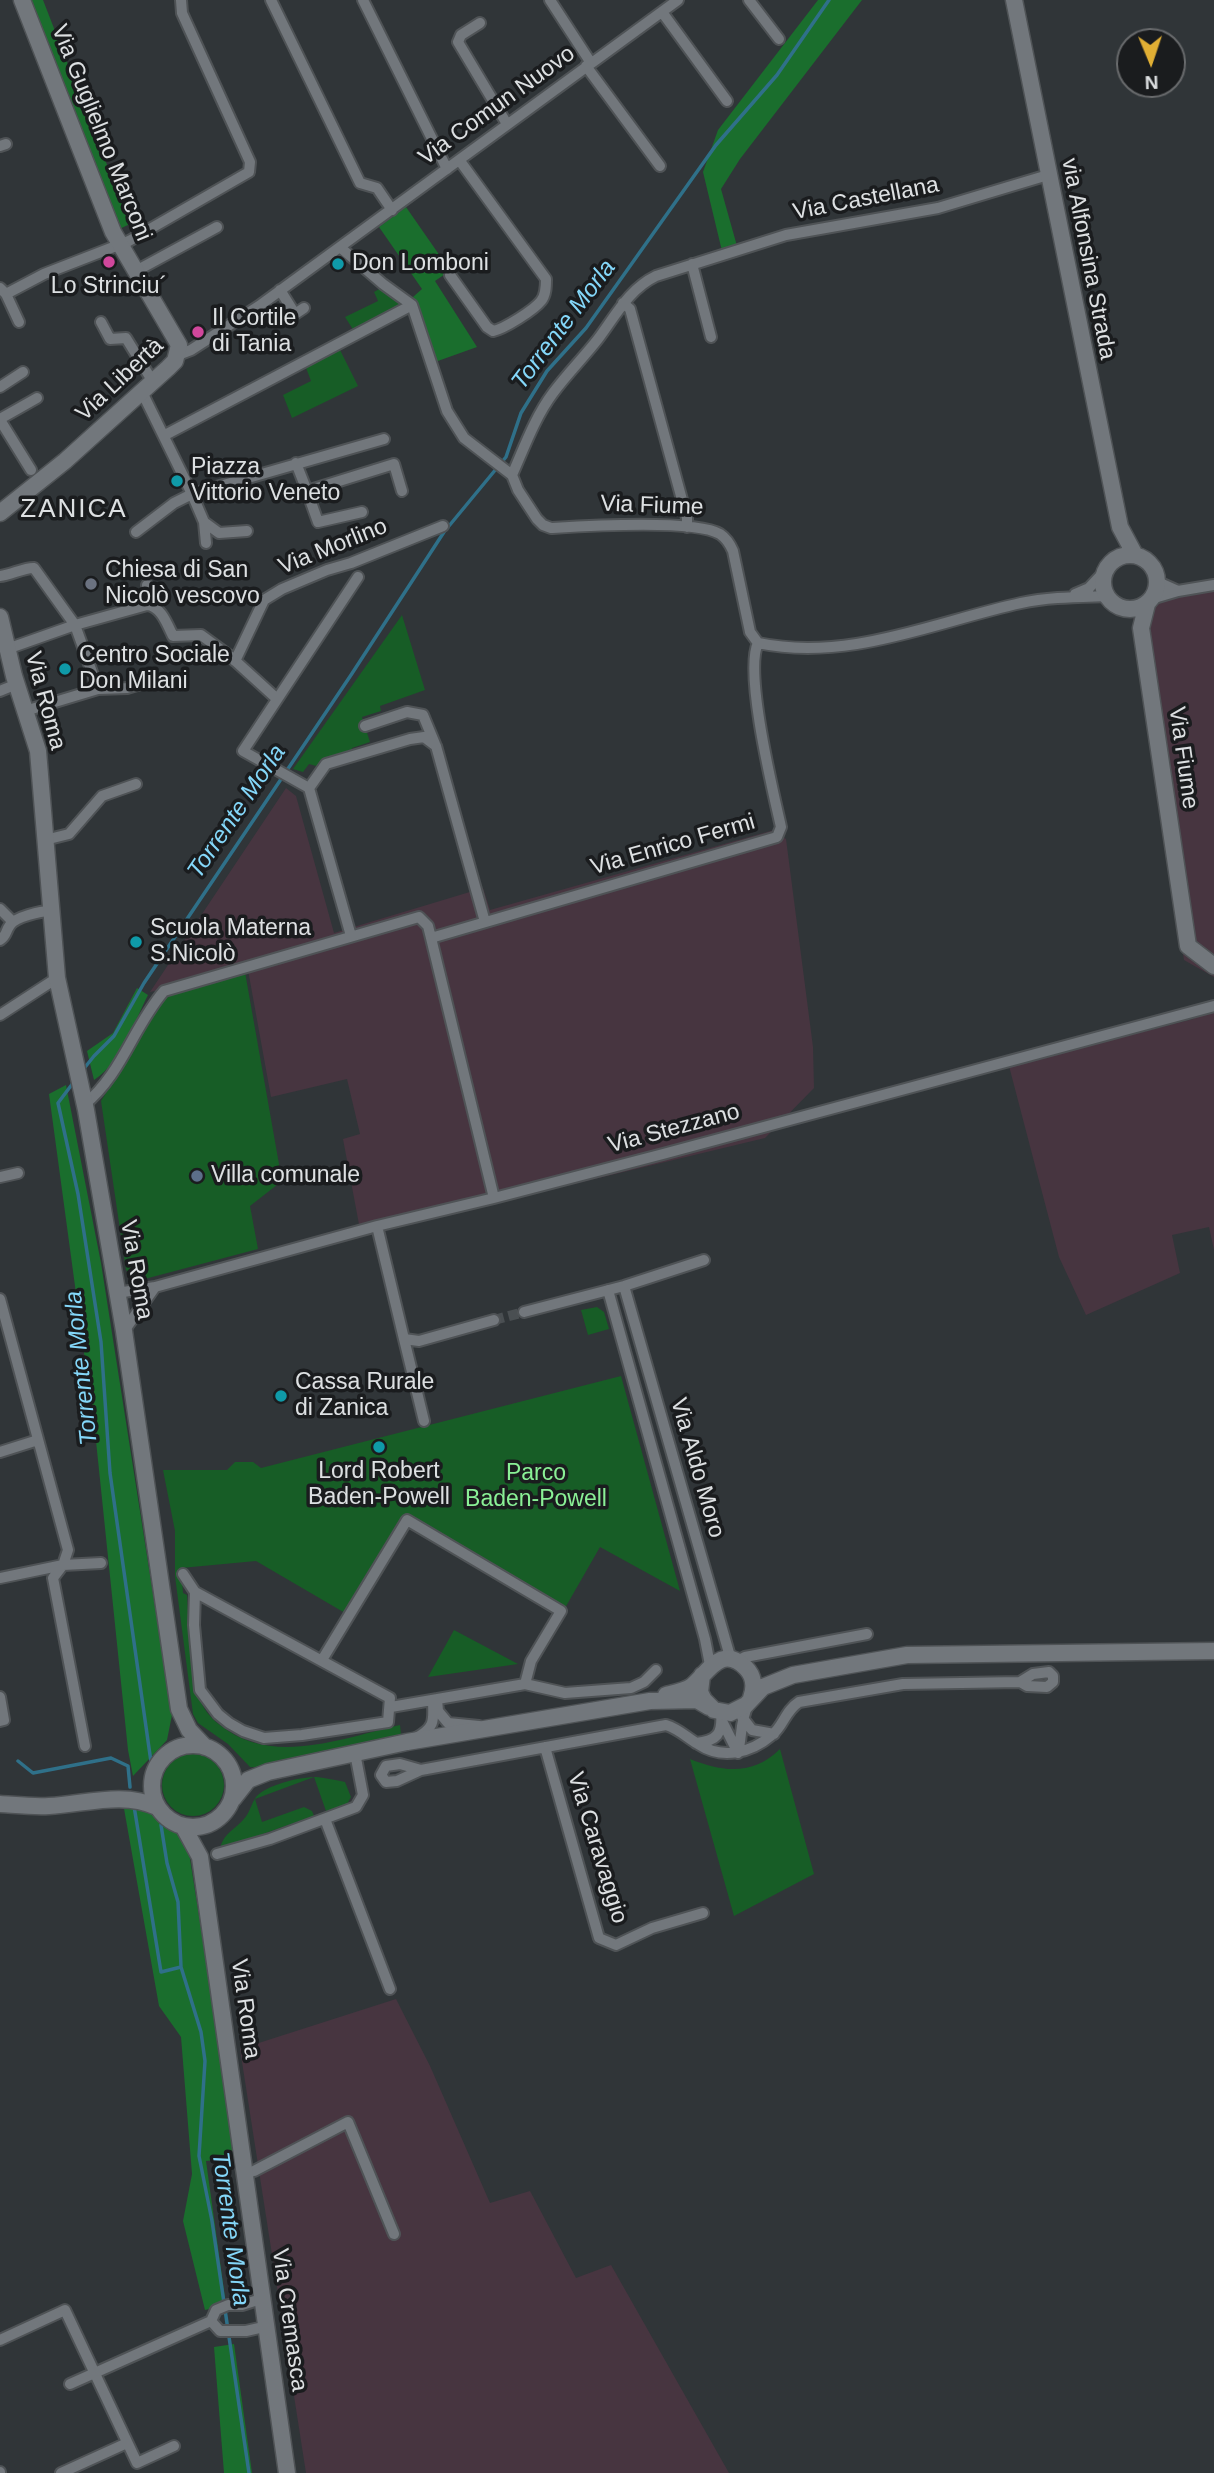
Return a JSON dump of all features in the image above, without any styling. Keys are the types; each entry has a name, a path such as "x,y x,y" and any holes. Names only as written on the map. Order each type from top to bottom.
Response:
{"main road":[{"name":"Via Guglielmo Marconi","path":"22,0 120,245 174,335 179,345 178,355"},
{"name":"via Alfonsina Strada","path":"1014,0 1120,527"},
{"name":"Via Libertà","path":"0,513 36,477 148,387 178,355"},
{"path":"1120,527 1135,555 1151,565 1157,582 1149,601 1136,608 1125,609"},
{"path":"1120,527 1103,584 1107,596 1114,604 1125,609 1141,628"},
{"path":"1109,566 1124,555 1135,555"},
{"name":"Via Fiume","path":"1149,601 1141,628 1188,946 1214,967"},
{"name":"Via Roma","path":"0,617 39,759 57,978 83,1097 124,1331 179,1709 174,1750"},
{"path":"650,1701 697,1700 717,1713 738,1711 763,1687 793,1675 907,1655 1214,1651"},
{"path":"233,1799 235,1788 230,1767 268,1772 407,1742 492,1730 650,1701 691,1687 717,1662 793,1675"},
{"path":"738,1664 754,1684 751,1698"},
{"path":"706,1670 701,1692 717,1713"},
{"name":"Via Roma","path":"179,1709 189,1730 205,1747 224,1758 230,1767"},
{"path":"113,1799 136,1790 153,1776 164,1756 174,1750 195,1745 205,1747"},
{"name":"Via Roma","path":"246,2170 200,1857 202,1843 213,1823 228,1809 248,1780 268,1772"},
{"path":"153,1776 153,1797 157,1807"},
{"path":"0,1804 48,1807 113,1799 139,1800 157,1807"},
{"name":"Via Roma","path":"157,1807 164,1816 183,1826 200,1857"},
{"path":"183,1826 193,1828 213,1823"},
{"name":"Via Cremasca","path":"246,2170 287,2473"}],"street":[{"path":"19,322 3,291 110,246 120,245 249,172 250,162 182,13 181,0"},
{"path":"271,0 360,183 377,188 392,210"},
{"path":"363,0 447,169"},
{"path":"550,0 588,65 660,166"},
{"name":"Via Comun Nuovo","path":"341,248 678,0"},
{"path":"749,0 779,39"},
{"path":"662,12 727,101"},
{"path":"480,23 461,35 458,41 507,124"},
{"path":"450,275 487,327 493,331 501,330 540,302 546,290 546,279 460,161"},
{"name":"Via Castellana","path":"509,473 543,408 598,340 623,303 645,281 786,235 937,208 1048,175"},
{"path":"136,271 217,227"},
{"path":"165,435 412,304 383,284 341,248"},
{"name":"Via Libertà","path":"178,355 191,350 341,248"},
{"path":"692,264 711,337"},
{"path":"280,290 295,314 304,308"},
{"path":"623,303 630,309 634,320 687,518 687,527"},
{"name":"Via Fiume","path":"412,304 447,411 464,438 509,473 543,525 551,528 615,525 687,527 719,533 730,544 750,632 758,643"},
{"path":"101,322 110,339 126,338 204,522 206,543"},
{"path":"0,387 23,372"},
{"path":"36,477 0,420 37,398"},
{"path":"136,532 174,503 192,494 384,439"},
{"path":"296,463 318,522 362,512"},
{"path":"307,491 394,464 402,491"},
{"path":"204,522 219,533 247,531"},
{"name":"Via Morlino","path":"235,661 264,600 282,589 327,570 443,526"},
{"path":"1070,597 1089,588 1109,566"},
{"path":"0,576 15,574 29,567 34,568 75,625 98,689"},
{"path":"351,936 309,788 292,776 243,751 358,577"},
{"path":"1157,582 1178,591"},
{"path":"147,585 150,597 147,605"},
{"path":"1149,601 1178,591 1214,585"},
{"path":"758,643 813,647 872,643 1020,603 1107,596"},
{"path":"7,649 75,625 147,605 153,606 159,611 173,636 201,635 276,698"},
{"name":"Via Enrico Fermi","path":"431,938 779,835 781,827 754,684 753,665 758,643"},
{"path":"25,712 98,689 127,688 157,679"},
{"path":"0,691 17,684"},
{"path":"365,726 407,712 423,715 436,746 485,922"},
{"path":"309,788 327,764 410,739 424,737 436,746"},
{"path":"45,840 69,834 102,796 136,784"},
{"path":"0,909 13,922"},
{"path":"0,940 7,934 13,922 38,912 50,911"},
{"path":"83,1097 110,1079 152,1004 164,992 419,917 428,926 494,1198"},
{"path":"0,1015 57,978"},
{"name":"Via Stezzano","path":"117,1293 155,1287 1209,1007"},
{"path":"0,1177 18,1174"},
{"path":"377,1226 424,1421"},
{"path":"524,1312 624,1286 704,1261"},
{"name":"Via Aldo Moro","path":"624,1286 738,1664"},
{"path":"124,1331 155,1287"},
{"name":"Via Aldo Moro","path":"608,1290 705,1639 706,1670"},
{"path":"0,1299 68,1550 63,1565 53,1578 85,1746"},
{"path":"404,1339 419,1341 494,1320"},
{"path":"0,1452 38,1440"},
{"path":"322,1660 407,1520 561,1611 531,1661 525,1684"},
{"path":"0,1578 63,1565 101,1563"},
{"path":"183,1574 195,1592 390,1698 388,1722 264,1738 229,1723 218,1714 200,1690 194,1625 195,1592"},
{"path":"738,1664 745,1657 867,1634"},
{"path":"391,1707 525,1684 565,1693 631,1688 644,1682 656,1670"},
{"path":"421,1770 666,1725 677,1728 710,1751 738,1753 754,1748 774,1734 786,1712 799,1702 903,1684 1020,1682"},
{"path":"0,1697 4,1720 0,1721"},
{"path":"738,1753 742,1717 751,1698"},
{"path":"435,1700 438,1711 448,1723 470,1724 492,1730"},
{"path":"407,1742 425,1732 434,1721 435,1700"},
{"path":"696,1743 716,1737 721,1730 717,1713"},
{"path":"717,1713 738,1753"},
{"path":"742,1717 752,1730 774,1734"},
{"name":"Via Caravaggio","path":"545,1747 599,1938 616,1945 652,1928 703,1913"},
{"path":"217,1854 356,1807 363,1795 355,1754"},
{"path":"325,1819 390,1989"},
{"path":"246,2170 254,2171 348,2122 394,2234"},
{"path":"71,2384 211,2321 216,2310 264,2298"},
{"path":"0,2340 65,2310 137,2463 174,2446"},
{"path":"211,2321 220,2331 268,2326"},
{"path":"61,2473 127,2443"}],"shaded area":[{"path":"1214,588 1214,977 1184,960 1131,603"},
{"path":"286,788 296,796 334,933 483,888 490,910 774,830 786,839 813,1047 814,1088 765,1138 361,1235 343,1139 360,1134 347,1079 271,1097 248,970 150,992"},
{"path":"1214,1007 1214,1250 1209,1227 1172,1235 1180,1273 1086,1315 1059,1257 1009,1066 1193,1019"},
{"path":"396,1999 430,2066 490,2203 530,2191 576,2278 611,2265 729,2473 306,2473 240,2049"}],"green space":[{"path":"22,0 43,0 130,224 113,232"},
{"path":"818,0 862,0 740,159 721,189 737,246 722,251 703,172 718,130"},
{"path":"406,207 447,266 448,272 435,281 477,347 435,362 413,297 422,289 379,227"},
{"path":"383,287 406,304 354,331 345,317 378,301 374,292"},
{"path":"339,348 358,386 292,418 283,395 311,381 305,365"},
{"path":"402,615 425,690 380,706 381,711 362,717 370,742 352,748 353,753 320,767 309,764 303,772 293,769"},
{"path":"245,972 282,1181 250,1206 258,1249 137,1281 126,1270 101,1101 166,996"},
{"path":"137,988 148,995 132,1030 113,1063 94,1080 87,1051 113,1033"},
{"path":"66,1085 101,1263 172,1715 167,1740 133,1776 128,1750 96,1441 49,1094"},
{"path":"597,1307 604,1312 609,1329 588,1335 581,1310"},
{"name":"Parco Baden-Powell","path":"621,1376 680,1591 600,1547 565,1608 406,1514 345,1613 256,1561 181,1568 183,1593 187,1595 195,1683 204,1708 220,1725 240,1738 262,1745 284,1747 331,1742 400,1725 401,1734 419,1731 413,1735 268,1768 250,1767 228,1744 198,1723 193,1714 175,1576 175,1531 163,1470 227,1470 235,1462 253,1462 261,1468"},
{"path":"454,1630 518,1664 428,1677"},
{"path":"780,1749 814,1874 734,1916 690,1759 714,1767 737,1769 759,1764"},
{"path":"187,1754 199,1754 215,1763 222,1773 222,1797 215,1807 199,1816 187,1816 176,1811 167,1802 162,1791 162,1779 167,1768 176,1759"},
{"path":"314,1777 255,1799 262,1822 304,1807 312,1811 314,1816 220,1849 226,1836 245,1817 256,1797 261,1793 285,1782"},
{"path":"314,1777 345,1782 351,1797 346,1806 326,1811"},
{"path":"141,1801 173,1826 188,1846 237,2158 206,2161 226,2305 205,2310 183,2221 192,2174 181,2037 159,2006 123,1803"},
{"path":"234,2344 252,2473 224,2473 214,2347"}],"waterway":[{"name":"Torrente Morla","path":"82,1071 114,1036 144,983 444,532 506,457 521,413 547,371 586,328 716,145 777,75 829,0"},
{"name":"Torrente Morla","path":"73,1083 58,1103 78,1194 101,1342 110,1473 151,1762"},
{"path":"18,1761 33,1773 111,1758 128,1766 130,1787"},
{"path":"134,1806 161,1972 181,1967"},
{"name":"Torrente Morla","path":"161,1825 167,1863 178,1902 181,1967 201,2032 205,2061 199,2156 212,2221 249,2473"}],"tunnel":[{"path":"494,1320 524,1312"}],"place":[{"name":"Lo Strinciu´","path":"109,262"},
{"name":"Don Lomboni","path":"338,264"},
{"name":"Il Cortile di Tania","path":"198,332"},
{"name":"Piazza Vittorio Veneto","path":"177,481"},
{"name":"Chiesa di San Nicolò vescovo","path":"91,584"},
{"name":"Centro Sociale Don Milani","path":"65,669"},
{"name":"Scuola Materna S.Nicolò","path":"136,942"},
{"name":"Villa comunale","path":"197,1176"},
{"name":"Cassa Rurale di Zanica","path":"281,1396"},
{"name":"Lord Robert Baden-Powell","path":"379,1447"}],"district":[{"name":"ZANICA","path":"74,510"}]}
